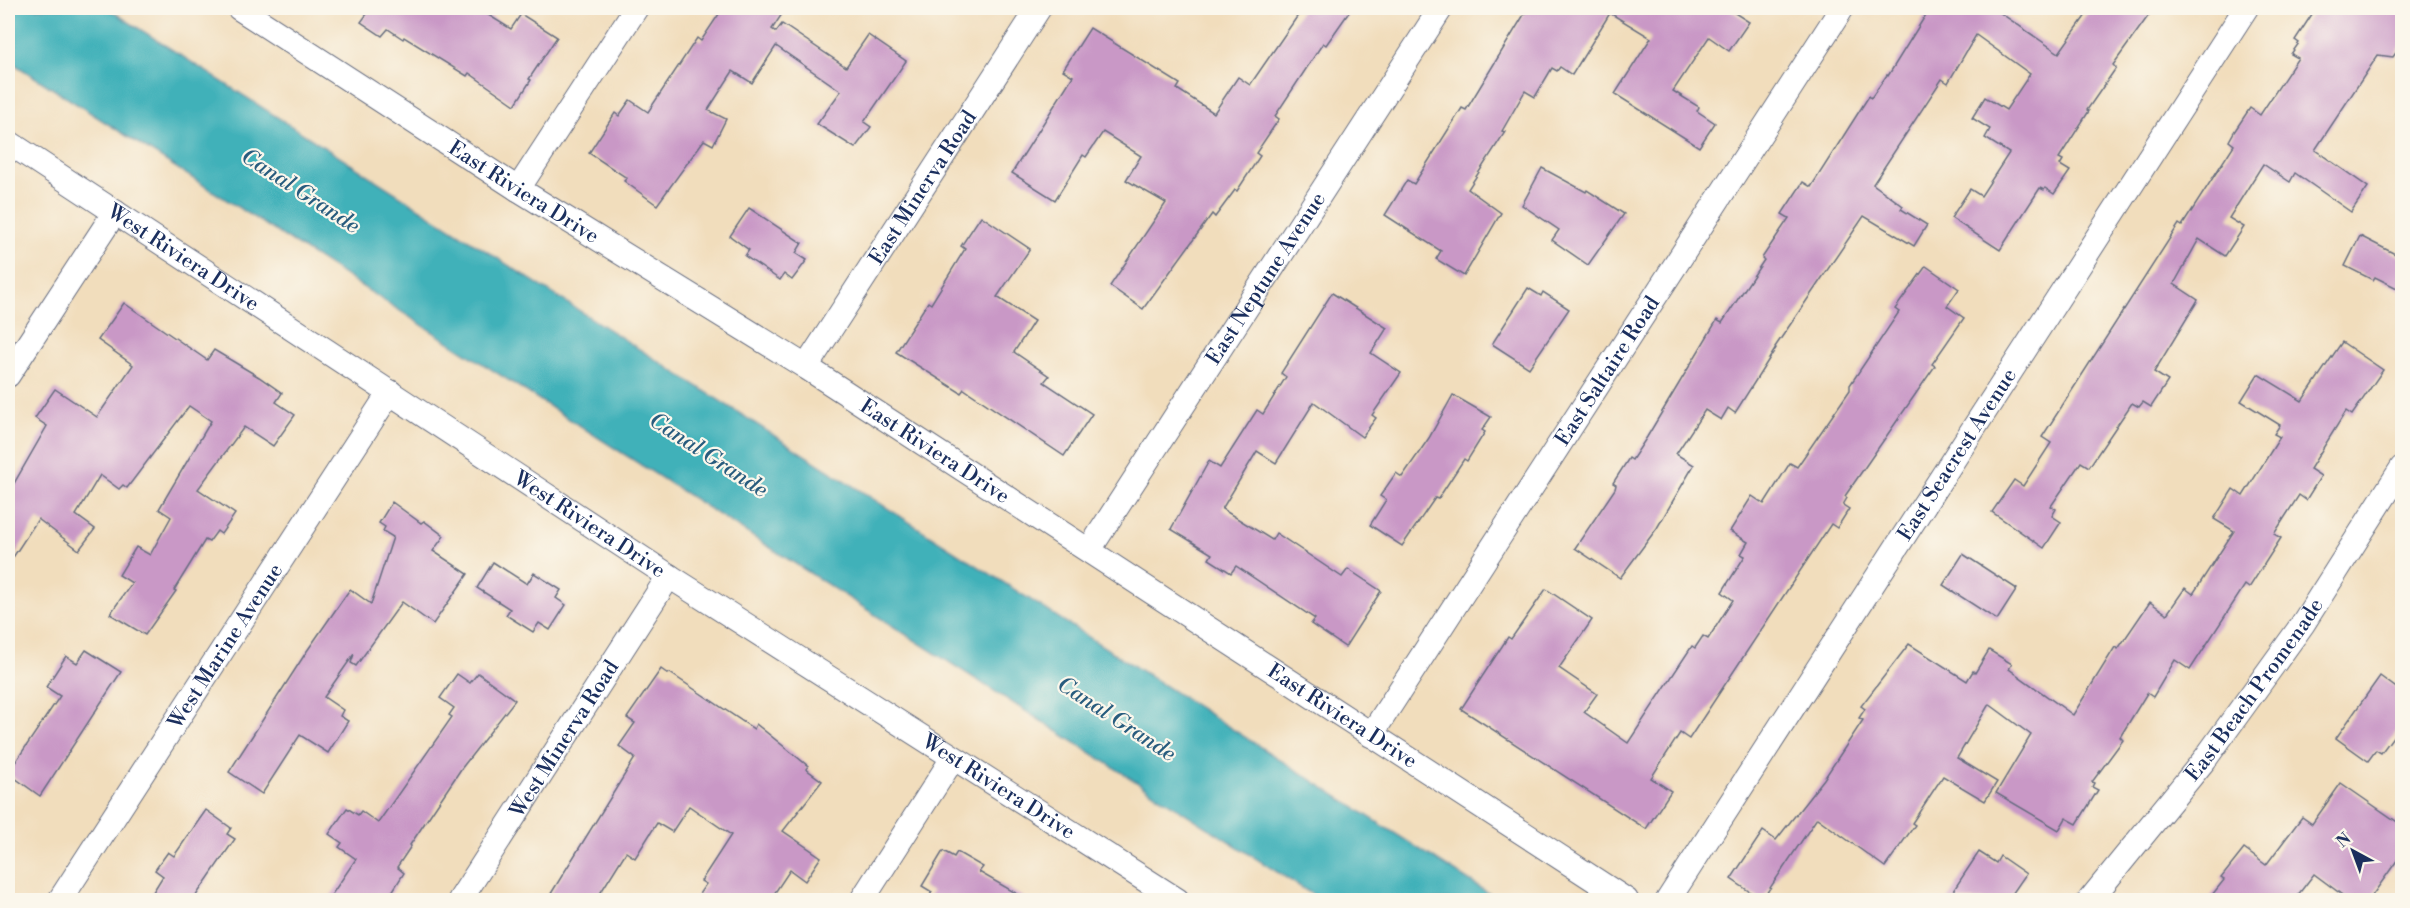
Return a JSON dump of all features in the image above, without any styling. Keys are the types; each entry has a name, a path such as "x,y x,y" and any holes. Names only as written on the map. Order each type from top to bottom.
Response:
{"street":[{"name":"East Riviera Drive","path":"239,8 518,189 806,367 1626,900"},
{"path":"518,189 636,8"},
{"name":"East Minerva Road","path":"806,367 1039,8"},
{"name":"East Neptune Avenue","path":"1089,550 1442,8"},
{"name":"East Saltaire Road","path":"1371,735 1842,8"},
{"name":"East Seacrest Avenue","path":"1668,900 2246,8"},
{"name":"West Riviera Drive","path":"8,142 669,576 1177,900"},
{"path":"8,375 115,212"},
{"name":"West Marine Avenue","path":"60,900 390,392"},
{"name":"East Beach Promenade","path":"2090,900 2205,759 2302,625 2403,468"},
{"name":"West Minerva Road","path":"460,900 669,576"},
{"path":"862,900 953,758"}],"water":[{"name":"Canal Grande","path":"8,8 107,8 1499,900 1321,900 8,60"}],"building":[{"path":"359,8 477,8 511,29 521,14 557,37 515,105 469,73 467,76 404,37 403,39 388,29 382,36 361,22 367,14"},
{"path":"723,8 786,8 772,29 776,32 782,24 846,67 868,35 906,61 864,122 871,127 855,148 817,124 841,91 776,46 752,83 733,71 708,110 726,119 713,145 704,140 657,205 624,181 627,178 589,153 615,113 619,116 630,100 648,112 697,38 701,41"},
{"path":"1303,8 1352,8 1326,45 1323,43 1275,116 1279,119 1256,153 1260,156 1237,191 1235,190 1215,217 1212,214 1143,309 1110,286 1166,203 1126,180 1141,156 1103,132 1086,157 1083,155 1055,200 1012,173 1073,76 1063,70 1090,28 1180,84 1177,89 1214,113 1238,77 1250,85"},
{"path":"1528,8 1727,8 1749,22 1729,51 1709,37 1673,91 1699,107 1697,111 1715,123 1699,147 1615,94 1651,38 1610,13 1572,75 1560,67 1557,71 1552,68 1535,97 1525,91 1502,131 1505,132 1468,189 1501,213 1464,276 1436,259 1441,251 1385,215 1407,180 1414,184 1462,108 1466,110"},
{"path":"1930,8 1993,8 2059,53 2091,8 2154,8 2113,65 2116,68 2087,110 2089,111 2059,158 2063,160 2060,165 2070,171 2054,194 2045,188 2044,190 2040,188 2000,250 1951,218 1970,189 1981,196 2009,153 1985,138 1990,129 1972,118 1985,97 2006,110 2030,74 1976,35 1948,83 1942,79 1873,184 1903,206 1901,209 1927,225 1914,246 1864,216 1775,347 1735,413 1728,408 1721,420 1705,410 1676,454 1694,465 1657,528 1620,578 1575,548 1615,489 1616,485 1613,483 1629,458 1632,460 1647,437 1717,320 1722,323 1764,260 1762,258 1789,218 1782,214 1803,182 1811,187 1869,96 1871,98 1888,76"},
{"path":"2316,8 2403,8 2403,43 2393,57 2378,55 2315,150 2368,187 2351,212 2295,173 2290,182 2263,164 2229,218 2244,227 2225,256 2199,239 2174,284 2198,300 2154,372 2168,381 2151,407 2143,402 2139,407 2132,403 2089,467 2081,462 2051,506 2056,509 2052,516 2061,522 2044,548 1992,512 2014,480 2023,486 2051,443 2042,437 2179,224 2182,226 2234,145 2229,141 2250,108 2260,115 2298,58 2291,54 2299,43 2295,40"},
{"path":"1542,168 1586,192 1587,190 1624,214 1588,265 1552,240 1559,230 1522,205"},
{"path":"749,208 802,243 796,253 807,260 792,280 784,274 780,280 745,256 749,250 730,236"},
{"path":"981,216 1030,249 997,297 1034,321 1014,352 1049,376 1044,382 1092,414 1064,456 964,389 961,393 896,352 928,302 931,304 965,249 961,246"},
{"path":"2360,236 2403,258 2403,291 2345,266"},
{"path":"1926,266 1959,289 1947,306 1964,318 1932,364 1935,366 1845,496 1847,498 1843,505 1849,509 1837,528 1831,524 1689,739 1680,733 1651,778 1671,791 1646,829 1461,709 1508,637 1511,639 1546,589 1592,620 1559,668 1597,694 1584,712 1628,743 1692,646 1695,648 1703,636 1708,639 1733,600 1722,592 1745,556 1741,554 1748,542 1730,531 1752,496 1764,504 1790,463 1797,467 1850,390 1850,385 1899,312 1895,309"},
{"path":"1528,288 1541,296 1543,292 1569,309 1529,368 1492,344"},
{"path":"1332,293 1387,328 1371,353 1401,373 1372,415 1376,418 1362,437 1314,402 1276,463 1257,451 1222,509 1272,540 1276,533 1342,577 1348,569 1381,591 1345,647 1311,624 1315,619 1236,566 1231,573 1209,559 1212,554 1171,529 1209,461 1220,468 1257,410 1263,414 1286,377 1281,373"},
{"path":"124,303 207,360 214,350 259,377 282,393 276,402 295,415 273,446 244,427 198,489 235,514 221,534 217,531 209,542 205,540 174,590 176,591 145,635 110,614 132,583 119,575 136,547 150,555 171,517 159,509 211,421 189,406 127,488 123,485 119,489 100,475 76,515 95,529 79,550 38,519 8,565 8,494 47,426 35,418 55,389 97,417 133,365 98,340"},
{"path":"2342,342 2383,370 2352,415 2346,411 2310,469 2321,476 2306,500 2299,495 2274,534 2281,538 2249,588 2245,585 2190,670 2175,660 2153,697 2147,693 2120,737 2123,740 2092,782 2094,783 2092,787 2098,790 2077,824 2066,818 2059,830 1996,793 2031,735 1989,704 1957,758 1997,782 1985,801 1943,776 1912,823 1915,825 1885,867 1817,818 1762,900 1731,879 1763,831 1776,840 1824,779 1863,720 1859,718 1865,709 1861,706 1909,644 1967,681 1973,671 1975,673 1989,650 2012,664 2009,669 2073,715 2115,647 2118,649 2150,602 2167,614 2185,588 2193,594 2234,531 2214,519 2233,489 2243,496 2280,437 2274,434 2280,425 2241,401 2258,374 2302,401"},
{"path":"1453,395 1491,417 1482,430 1485,432 1467,461 1464,459 1438,499 1435,498 1402,546 1370,525 1386,500 1380,496 1396,473 1402,477 1429,438"},
{"path":"392,502 444,536 433,551 468,574 433,624 402,602 356,666 351,663 354,654 324,697 343,710 340,716 348,721 328,753 300,735 262,794 229,772 350,589 371,604 393,537 383,531 385,527 379,523"},
{"path":"1963,554 2017,589 1997,620 1943,585"},
{"path":"493,562 527,584 534,573 561,590 556,598 566,605 550,630 539,623 533,632 506,615 510,609 477,588"},
{"path":"86,650 121,672 40,796 8,773 60,696 46,687 66,656 77,663"},
{"path":"661,669 754,729 756,724 808,766 806,769 822,781 783,831 821,857 805,881 790,870 770,900 695,900 706,884 701,881 731,835 689,806 672,832 657,823 635,858 626,852 596,900 547,900 635,758 619,746 635,723 627,718"},
{"path":"478,673 515,700 461,769 410,845 397,867 404,873 387,900 328,900 356,859 339,847 342,843 329,834 347,808 358,815 361,811 378,823 452,717 449,715 454,708 440,698 457,674 470,683"},
{"path":"2380,676 2403,693 2403,723 2381,753 2376,750 2368,761 2336,738"},
{"path":"2341,783 2403,826 2403,852 2369,900 2349,900 2314,874 2294,900 2208,900 2224,880 2221,878 2244,849 2266,865 2302,817 2312,824"},
{"path":"206,810 231,828 227,834 235,839 193,900 148,900 163,876 155,870 168,852 174,856"},
{"path":"943,851 954,857 957,852 983,867 979,872 1028,900 927,900 932,892 922,886"},
{"path":"1979,852 1996,863 2000,856 2026,874 2008,900 1947,900"}]}
